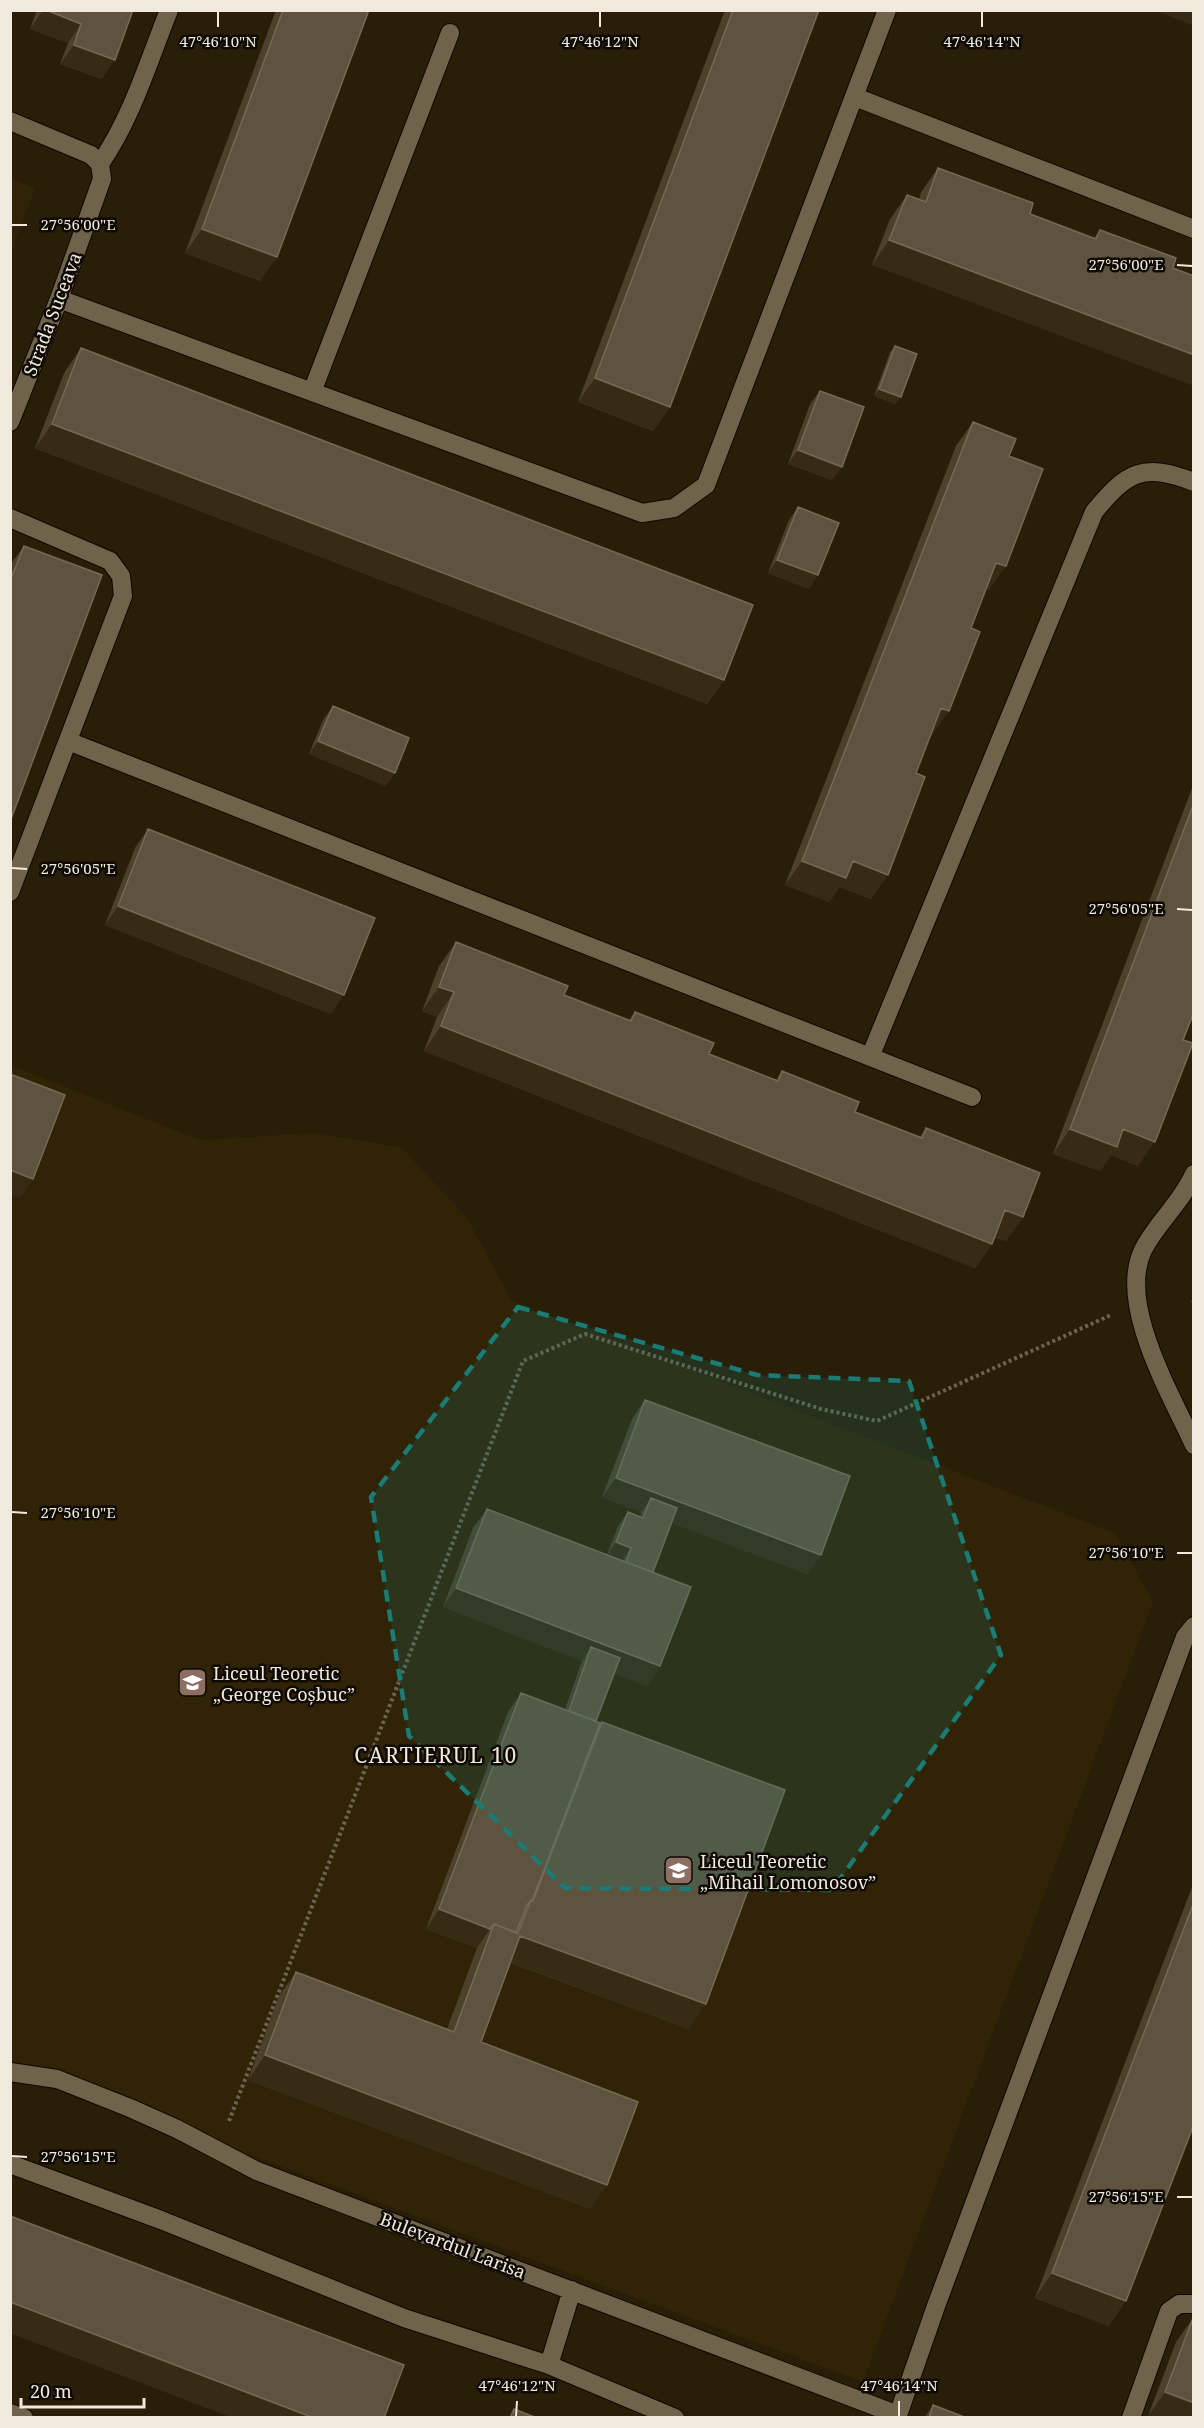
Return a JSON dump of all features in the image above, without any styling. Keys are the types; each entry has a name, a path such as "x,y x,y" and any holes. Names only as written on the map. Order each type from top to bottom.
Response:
{"street":[{"path":"10,121 78,148 100,164 117,140 169,10"},
{"path":"59,299 642,513 674,508 706,486 887,10"},
{"path":"312,392 450,33"},
{"path":"855,97 1194,230"},
{"name":"Strada Suceava","path":"10,422 59,299 102,179 100,164"},
{"path":"870,1057 1094,512 1125,478 1143,472 1157,472 1194,482"},
{"path":"10,518 78,545 110,561 121,576 123,596 10,892"},
{"path":"68,741 972,1097"},
{"path":"1194,1174 1175,1208 1162,1220 1136,1268 1142,1328 1194,1445"},
{"path":"898,2416 936,2306 1181,1648 1194,1626"},
{"name":"Bulevardul Larisa","path":"10,2072 57,2079 177,2129 257,2171 898,2416"},
{"path":"10,2164 161,2220 404,2318 549,2365 675,2418"},
{"path":"549,2365 572,2290"},
{"path":"1131,2418 1169,2311 1179,2304 1194,2304"},
{"path":"10,2413 24,2418"}],"path":[{"path":"218,2151 523,1361 585,1334 820,1409 877,1421 1138,1303"}],"highlighted area":[{"path":"518,1307 757,1375 909,1381 1001,1655 832,1890 565,1888 409,1736 371,1497"}],"shaded area":[{"path":"11,178 35,188 11,252"},
{"name":"Liceul Teoretic „Mihail Lomonosov”","path":"10,1065 200,1140 313,1133 401,1147 467,1218 512,1301 1115,1533 1153,1602 863,2382 11,2066"}],"building":[{"path":"46,10 133,10 115,60 74,45 81,24"},
{"path":"283,10 369,10 277,257 202,229"},
{"path":"733,10 819,10 670,407 595,378"},
{"path":"938,168 1033,203 1030,214 1096,239 1100,230 1176,258 1173,268 1194,276 1194,355 889,240 907,195 926,202"},
{"path":"895,346 917,354 901,397 879,389"},
{"path":"81,348 753,605 724,680 52,424"},
{"path":"820,391 864,407 842,467 798,450"},
{"path":"973,422 1016,439 1009,456 1043,469 1006,566 996,563 971,628 980,632 949,711 941,708 916,773 925,777 888,875 853,861 846,878 802,861"},
{"path":"798,507 839,523 818,575 777,560"},
{"path":"24,546 102,575 10,822 10,581"},
{"path":"333,706 409,738 395,773 318,741"},
{"path":"1194,803 1194,1012 1183,1040 1193,1043 1155,1142 1123,1129 1117,1147 1070,1129"},
{"path":"148,829 375,918 344,995 118,906"},
{"path":"456,942 568,986 564,995 631,1021 635,1012 714,1043 709,1054 778,1081 782,1071 859,1102 855,1112 922,1138 926,1128 1040,1173 1023,1217 1005,1210 992,1244 441,1026 454,992 439,987"},
{"path":"10,1074 65,1095 33,1179 10,1170"},
{"path":"645,1400 850,1476 821,1555 616,1478"},
{"path":"651,1498 677,1508 653,1572 626,1562 631,1548 616,1542 628,1512 643,1518"},
{"path":"487,1509 691,1587 660,1666 456,1588"},
{"path":"591,1647 620,1658 596,1721 569,1711"},
{"path":"521,1693 600,1723 532,1901 527,1905 516,1933 494,1924 490,1929 439,1909"},
{"path":"602,1722 785,1790 706,2004 520,1936 481,2042 638,2102 607,2185 265,2055 296,1972 454,2032 494,1924 518,1933 531,1900 533,1901"},
{"path":"1194,1902 1194,2124 1126,2301 1052,2273"},
{"path":"10,2216 404,2365 384,2418 314,2418 10,2302"},
{"path":"1194,2318 1194,2403 1165,2392"},
{"path":"933,2405 967,2418 929,2418"},
{"path":"514,2409 537,2418 510,2418"}],"place":[{"name":"Liceul Teoretic „George Coșbuc”","path":"192,1683"},
{"name":"Liceul Teoretic „Mihail Lomonosov”","path":"679,1871"}],"district":[{"name":"CARTIERUL 10","path":"436,1755"}]}
